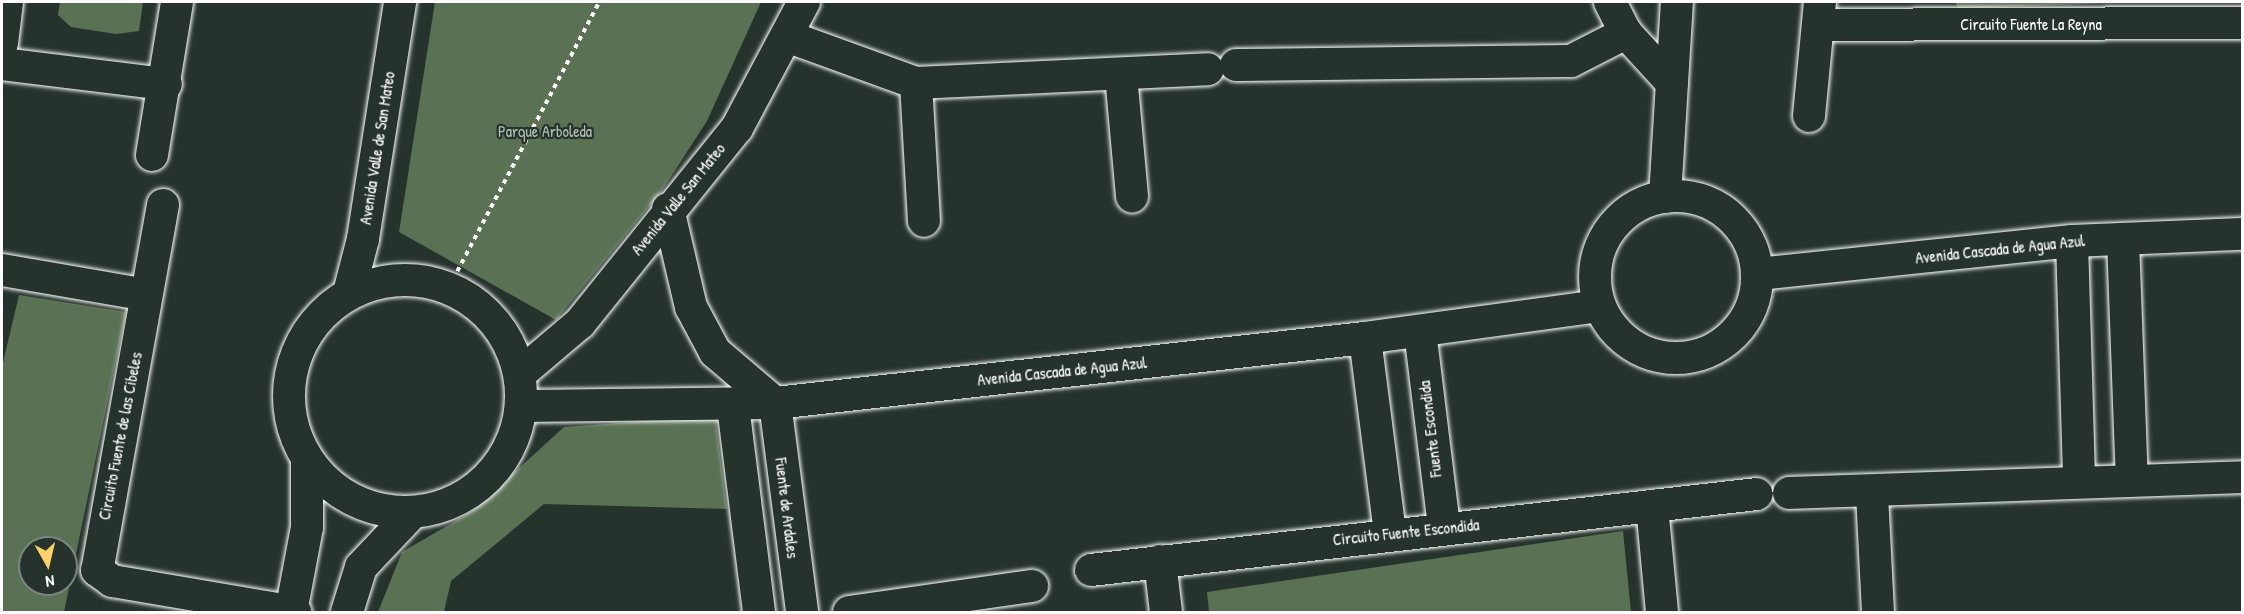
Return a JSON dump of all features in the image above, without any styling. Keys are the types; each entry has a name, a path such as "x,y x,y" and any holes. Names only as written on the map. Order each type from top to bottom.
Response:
{"street":[{"path":"2,43 7,2"},
{"path":"152,155 166,84 177,2"},
{"name":"Avenida Valle de San Mateo","path":"349,293 363,239 400,2"},
{"name":"Avenida Valle San Mateo","path":"520,373 580,323 668,209 737,128 789,37 804,2"},
{"path":"1610,2 1626,33 1672,83"},
{"path":"1665,197 1677,2"},
{"name":"Circuito Fuente La Reyna","path":"1809,116 1820,13 2138,13 2242,23"},
{"path":"789,37 916,83 1121,75 1222,67 1571,61 1626,33"},
{"path":"2,64 166,84"},
{"path":"1121,75 1132,198"},
{"path":"916,83 924,221"},
{"path":"1665,197 1692,198 1717,207 1738,225 1752,248 1758,274 1755,299 1732,335 1704,354 1679,359 1653,356 1630,345 1599,306 1596,258 1606,236 1621,217 1665,197"},
{"name":"Circuito Fuente de las Cibeles","path":"163,206 96,564 99,577 293,612"},
{"path":"668,209 691,308 715,352 775,403"},
{"name":"Avenida Cascada de Agua Azul","path":"1758,274 2072,241 2242,234"},
{"path":"2123,239 2132,479"},
{"path":"2072,241 2079,480"},
{"path":"2,270 146,295"},
{"path":"418,280 449,287 482,308 507,337 520,373 522,405 515,438 499,467 474,491 444,506 412,513 371,508 334,490 307,460 291,425 288,387 297,349 319,317 349,293 386,281 418,280"},
{"name":"Avenida Cascada de Agua Azul","path":"522,405 733,406 775,403 1365,338 1599,306"},
{"name":"Fuente Escondida","path":"1420,331 1444,527"},
{"path":"1365,338 1390,533"},
{"name":"Fuente de Ardales","path":"775,403 802,612"},
{"path":"733,406 759,612"},
{"path":"293,612 307,527 307,460"},
{"path":"1789,493 1872,494 2079,480 2242,477"},
{"name":"Circuito Fuente Escondida","path":"1091,570 1390,533 1757,494"},
{"path":"1872,494 1878,612"},
{"path":"1652,506 1662,612"},
{"path":"347,612 361,567 412,513"},
{"path":"1160,561 1166,612"},
{"path":"849,612 958,606 1032,586"}],"path":[{"path":"449,287 599,2"}],"green space":[{"path":"60,2 143,2 139,31 116,34 71,27 58,15"},
{"name":"Parque Arboleda","path":"435,2 761,2 707,121 661,192 556,320 399,232"},
{"path":"1956,2 2117,2 2117,3 1957,8"},
{"path":"19,295 126,312 78,544 78,536 18,536 18,596 67,596 64,612 2,612 2,367"},
{"path":"715,416 727,509 544,504 451,581 444,612 378,612 402,552 471,512 564,427"},
{"path":"1623,531 1631,612 1209,612 1207,592"}]}
